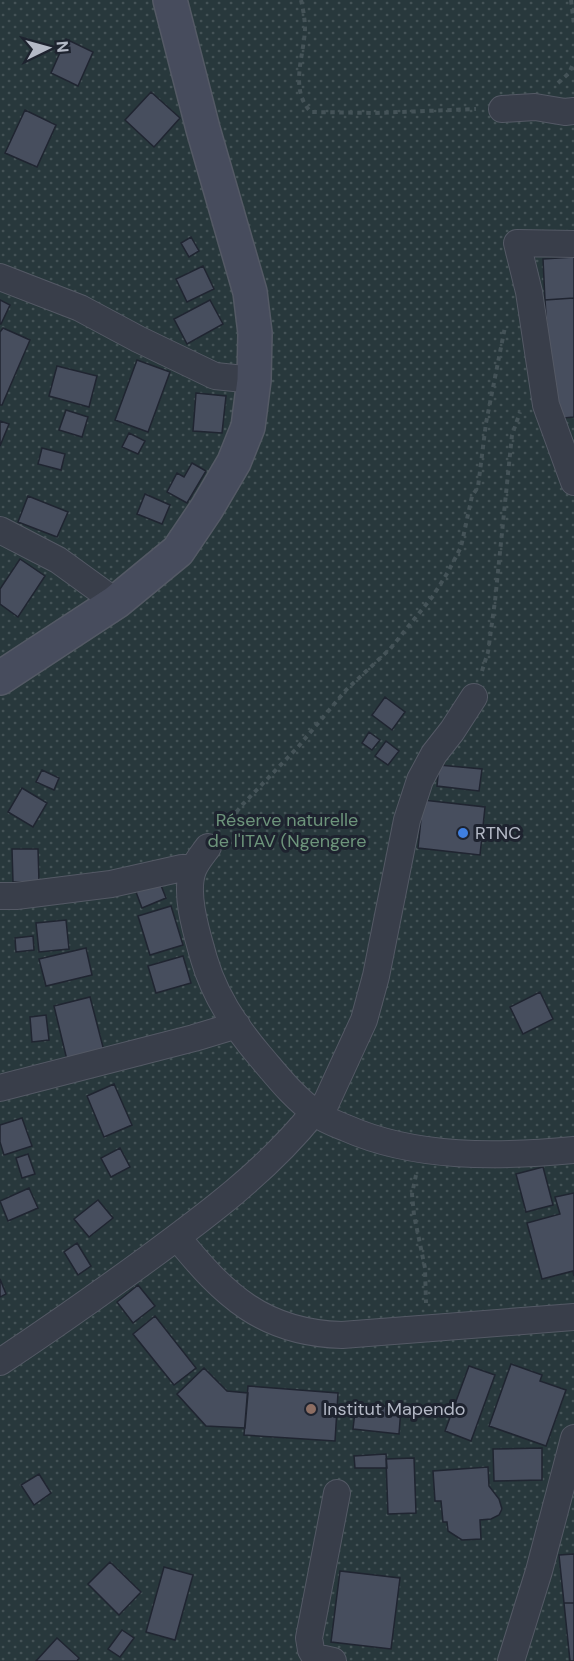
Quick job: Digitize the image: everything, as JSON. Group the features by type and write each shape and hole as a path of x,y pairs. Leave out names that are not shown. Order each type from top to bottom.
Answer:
{"street":[{"path":"0,678 116,602 178,551 234,462 248,427 254,380 255,333 250,292 202,129 171,0"},
{"path":"502,109 535,107 565,112 574,111"},
{"path":"574,244 517,243 529,292 546,405 574,482"},
{"path":"0,277 80,308 215,376 254,380"},
{"path":"0,530 58,560 116,602"},
{"path":"0,1362 63,1320 177,1237 238,1189 317,1114 364,1020 376,976 408,820 420,780 434,754 474,697"},
{"path":"0,896 111,884 182,868 201,857"},
{"path":"201,857 189,886 198,938 208,973 225,1007 252,1047 295,1098 317,1114 359,1134 402,1146 433,1151 530,1154 574,1150"},
{"path":"0,1088 237,1025"},
{"path":"177,1237 205,1272 232,1298 262,1316 291,1328 316,1334 342,1335 574,1317"},
{"path":"511,1661 539,1571 574,1438"},
{"path":"333,1661 315,1657 309,1638 337,1493"}],"path":[{"path":"301,0 305,29 299,75 305,106 311,112 375,113 502,109"},
{"path":"571,0 574,24"},
{"path":"201,857 243,804 298,747 346,690 390,649 433,596 448,572 461,547 472,496 478,487 486,423 505,325 529,292"},
{"path":"474,697 488,652 512,435 524,399 541,376"},
{"path":"402,1146 413,1156 417,1173 412,1194 425,1268 427,1329"}],"green space":[{"name":"Réserve naturelle de l'ITAV (Ngengere","path":"0,0 574,0 574,1661 0,1661"}],"building":[{"path":"66,39 93,52 78,86 51,73"},
{"path":"151,92 180,118 154,147 125,120"},
{"path":"25,110 56,125 37,167 5,153"},
{"path":"191,237 199,251 189,257 181,243"},
{"path":"574,257 574,298 545,300 543,259"},
{"path":"203,266 214,289 187,302 176,279"},
{"path":"574,298 574,417 553,419 545,300"},
{"path":"0,300 10,305 1,324 0,324"},
{"path":"210,300 223,324 187,344 174,319"},
{"path":"3,328 30,340 2,405 0,405 0,332"},
{"path":"137,360 170,372 148,432 115,420"},
{"path":"57,366 97,376 89,407 49,396"},
{"path":"196,393 226,396 222,433 193,431"},
{"path":"66,410 88,417 82,437 59,430"},
{"path":"0,421 9,424 0,446"},
{"path":"129,433 145,441 138,454 122,447"},
{"path":"42,448 65,454 61,470 38,464"},
{"path":"192,463 206,471 187,503 167,492 177,473 184,477"},
{"path":"145,494 170,505 162,524 137,514"},
{"path":"28,496 68,512 57,537 18,522"},
{"path":"20,559 45,576 18,617 0,604 0,589"},
{"path":"385,697 405,712 392,730 372,715"},
{"path":"369,732 380,740 372,750 362,743"},
{"path":"386,741 399,751 388,765 375,756"},
{"path":"439,765 482,769 479,791 437,786"},
{"path":"42,770 59,778 54,790 36,782"},
{"path":"22,788 47,803 33,827 8,812"},
{"path":"423,800 485,807 480,855 418,848"},
{"path":"12,849 38,849 39,882 13,882"},
{"path":"160,883 166,898 142,908 136,892"},
{"path":"171,906 183,945 150,955 138,916"},
{"path":"66,920 69,949 39,952 36,923"},
{"path":"33,936 34,950 16,952 15,938"},
{"path":"86,948 92,975 46,986 39,959"},
{"path":"183,956 191,983 156,993 148,966"},
{"path":"540,992 553,1019 523,1034 510,1007"},
{"path":"90,997 104,1051 67,1060 54,1006"},
{"path":"46,1015 49,1040 32,1042 30,1017"},
{"path":"114,1084 132,1125 104,1137 87,1096"},
{"path":"22,1118 32,1146 4,1155 0,1142 0,1125"},
{"path":"120,1148 130,1167 111,1177 101,1158"},
{"path":"28,1154 35,1174 22,1178 16,1158"},
{"path":"543,1167 553,1205 526,1212 516,1174"},
{"path":"29,1188 38,1208 8,1221 0,1201"},
{"path":"574,1193 574,1276 573,1271 542,1279 527,1223 560,1214 555,1197"},
{"path":"98,1200 113,1218 89,1237 74,1219"},
{"path":"77,1243 91,1266 78,1275 64,1252"},
{"path":"0,1279 6,1294 0,1297"},
{"path":"138,1285 155,1306 133,1323 117,1302"},
{"path":"155,1316 196,1368 174,1385 133,1334"},
{"path":"511,1364 542,1375 540,1381 566,1390 546,1446 489,1426"},
{"path":"469,1366 495,1375 471,1441 445,1431"},
{"path":"204,1368 227,1391 248,1393 245,1428 206,1426 177,1394"},
{"path":"248,1386 338,1393 335,1441 244,1435"},
{"path":"356,1403 401,1408 399,1434 353,1429"},
{"path":"542,1448 542,1480 494,1481 493,1449"},
{"path":"386,1454 387,1468 355,1468 354,1456"},
{"path":"414,1458 416,1513 388,1514 386,1459"},
{"path":"488,1467 489,1486 499,1499 502,1509 499,1515 491,1519 480,1520 481,1539 462,1540 448,1531 447,1522 443,1522 441,1501 435,1501 433,1471"},
{"path":"39,1474 51,1493 34,1505 21,1485"},
{"path":"574,1554 574,1603 564,1603 559,1555"},
{"path":"110,1562 141,1592 119,1615 88,1584"},
{"path":"164,1567 193,1575 175,1640 146,1632"},
{"path":"340,1571 400,1578 391,1649 331,1642"},
{"path":"564,1603 574,1603 574,1661 570,1661"},
{"path":"122,1630 134,1638 120,1657 108,1649"},
{"path":"57,1638 79,1658 77,1661 36,1661"}],"place":[{"name":"RTNC","path":"463,833"},
{"name":"Institut Mapendo","path":"311,1409"}]}
